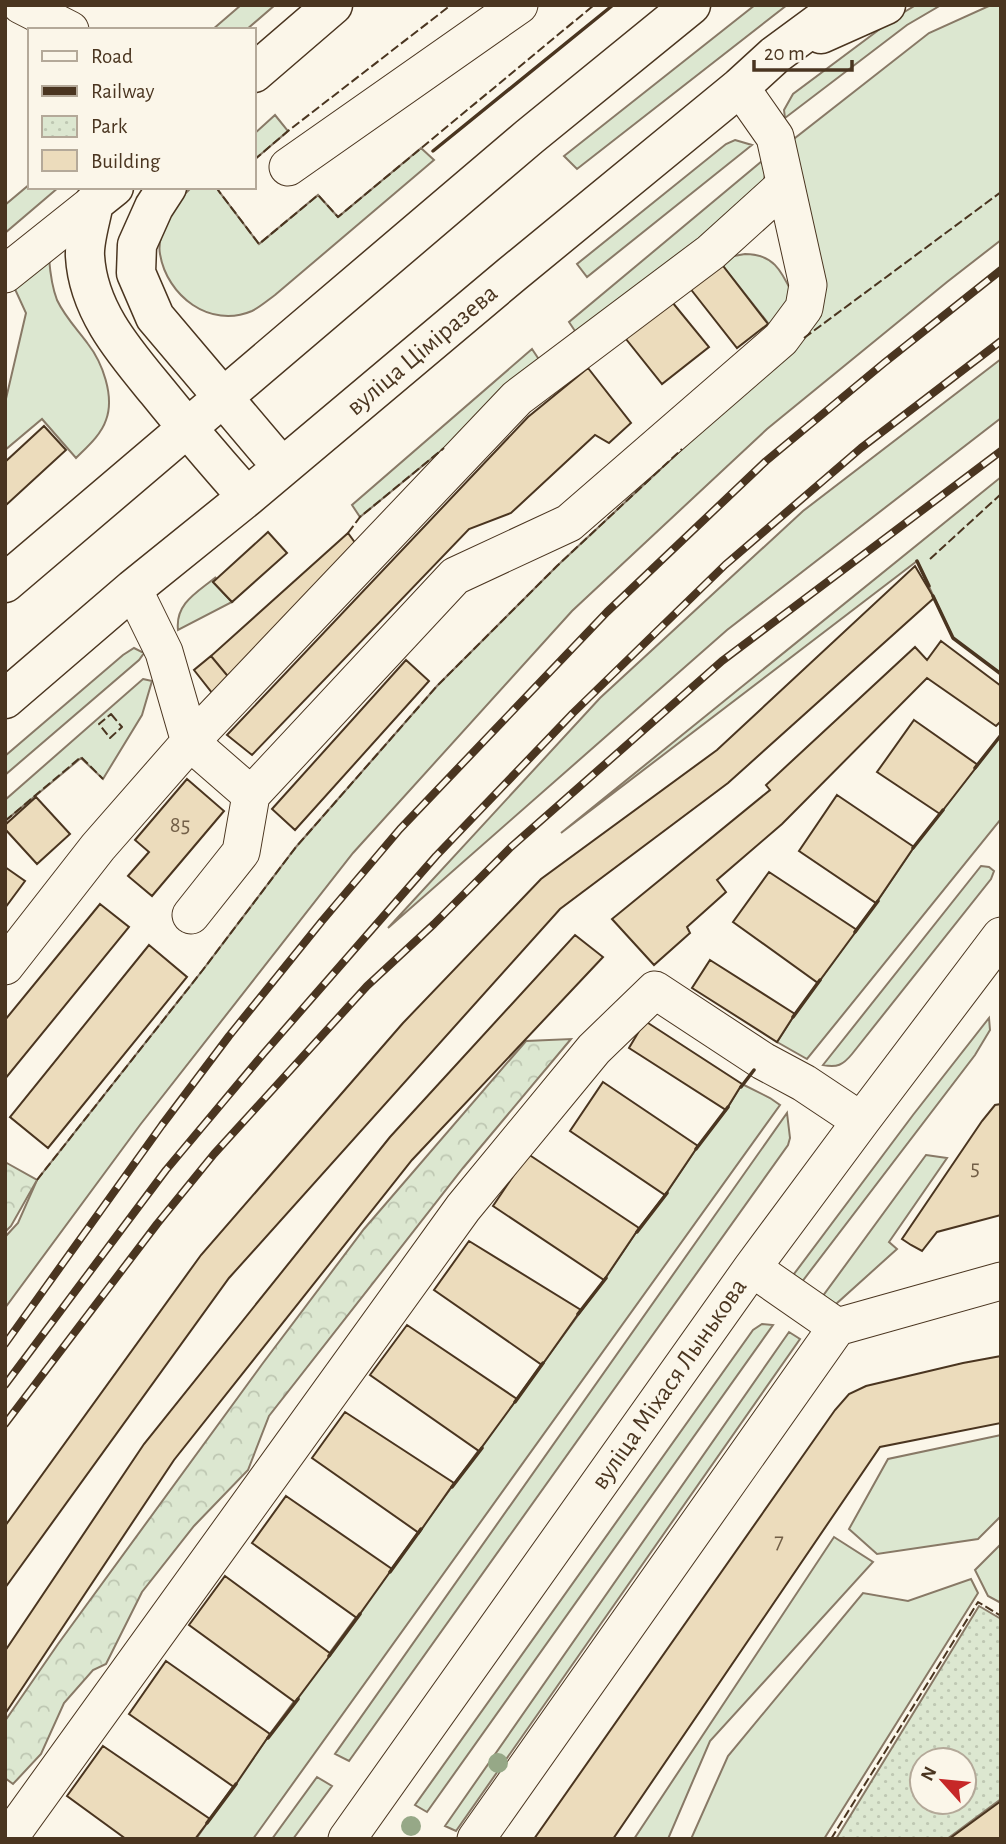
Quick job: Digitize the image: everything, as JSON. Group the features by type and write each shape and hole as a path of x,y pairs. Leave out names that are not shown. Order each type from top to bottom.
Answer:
{"main road":[{"path":"256,71 333,5"},
{"path":"5,583 529,137 691,5"},
{"name":"вуліца Ціміразева","path":"5,699 133,589 247,497 775,55 843,5"},
{"path":"775,55 886,5"},
{"path":"166,189 153,207 137,246 136,274 155,317 282,467"},
{"path":"104,195 85,254 90,289 103,318 122,348 186,428 247,497"}],"street":[{"path":"22,5 66,28"},
{"path":"288,167 519,5"},
{"path":"191,915 241,852 251,795 454,576 569,523 781,339 804,308 808,285 775,137 740,86"},
{"path":"5,965 98,847 190,742 517,398 711,252 785,185"},
{"path":"5,274 104,195"},
{"path":"133,589 164,652 190,742 251,795"},
{"name":"вуліца Міхася Лынькова","path":"346,1839 752,1268 1001,936"},
{"path":"8,1839 463,1208 594,1049 655,990 861,1121"},
{"path":"752,1268 837,1327"},
{"path":"476,1839 837,1327 1001,1282"}],"green space":[{"path":"241,5 275,5 248,28 214,28"},
{"path":"755,5 787,5 577,169 564,156"},
{"path":"916,5 941,5 907,25 785,118 784,110 793,94"},
{"path":"991,5 1001,5 1001,240 767,429 572,611 353,853 140,1125 5,1308 5,1237 18,1223 37,1180 296,847 437,686 557,566 789,349 813,320 790,142 929,33"},
{"path":"275,115 288,131 256,158 256,132"},
{"path":"735,140 752,145 587,277 577,264 726,144"},
{"path":"421,148 434,160 275,295 252,311 221,316 193,305 171,283 160,254 164,227 174,208 190,189 219,189 259,244 318,195 338,217"},
{"path":"762,161 765,171 761,189 360,517 352,505 532,349 540,361 575,331 569,322"},
{"path":"28,186 28,189 57,189 5,233 5,205"},
{"path":"745,254 769,260 784,277 792,293 775,332 720,262"},
{"path":"49,258 57,300 93,351 108,390 108,411 104,425 76,458 42,419 5,450 5,403 26,313 14,287"},
{"path":"1001,359 1001,418 727,630 388,928 600,698 803,511"},
{"path":"1001,477 1001,674 953,638 917,561 561,833"},
{"path":"216,577 213,582 232,602 178,630 180,612 184,605"},
{"path":"134,648 144,653 139,660 5,775 5,756"},
{"path":"143,679 152,681 142,715 103,779 81,758 5,821 5,800"},
{"path":"1001,735 1001,819 807,1059 777,1042 914,847"},
{"path":"981,866 994,871 991,879 849,1058 836,1066 823,1065"},
{"path":"989,1018 990,1030 975,1055 798,1287 794,1274"},
{"path":"571,1039 463,1168 269,1416 248,1470 194,1526 142,1592 106,1664 93,1670 64,1703 41,1754 13,1784 5,1778 5,1721 263,1363 364,1229 526,1041"},
{"path":"742,1084 780,1105 253,1839 196,1839 270,1734 604,1280"},
{"path":"787,1113 790,1138 788,1145 349,1761 335,1754"},
{"path":"926,1155 947,1158 889,1242 897,1249 826,1313 817,1304"},
{"path":"5,1162 37,1180 5,1232"},
{"path":"762,1324 773,1325 427,1812 415,1805 753,1330"},
{"path":"789,1332 800,1339 456,1831 445,1826"},
{"path":"1001,1435 1001,1516 978,1539 877,1554 849,1529 888,1459"},
{"path":"834,1537 873,1562 710,1741 668,1839 634,1839"},
{"path":"1001,1544 1001,1603 988,1596 975,1570"},
{"path":"971,1579 978,1593 824,1839 691,1839 728,1756 863,1593 908,1601"},
{"path":"979,1606 1001,1619 1001,1799 947,1839 836,1839"},
{"path":"317,1777 332,1786 293,1839 272,1839"}],"building":[{"path":"720,262 768,324 737,348 689,287"},
{"path":"668,297 709,347 662,384 622,334"},
{"path":"588,368 631,423 609,443 595,435 511,513 469,529 252,755 227,735 528,417"},
{"path":"44,426 66,450 5,506 5,462"},
{"path":"268,532 287,553 232,602 213,582"},
{"path":"348,533 361,551 231,680 211,656"},
{"path":"915,566 934,598 728,783 560,909 229,1278 5,1588 5,1526 201,1255 403,1023 541,879 717,750"},
{"path":"941,641 1001,686 1001,721 996,726 927,678 782,824 717,880 726,892 687,927 690,933 654,965 612,919 770,790 766,785 915,647 927,660"},
{"path":"211,656 231,680 213,694 194,670"},
{"path":"406,660 429,681 295,830 272,809"},
{"path":"914,720 978,765 940,814 877,772"},
{"path":"187,779 224,811 152,896 128,876 149,852 135,840"},
{"path":"837,795 914,847 876,903 799,851"},
{"path":"36,797 70,834 37,864 5,829 5,825"},
{"path":"5,867 25,881 5,908"},
{"path":"769,872 857,930 818,983 733,922"},
{"path":"100,904 129,927 5,1079 5,1020"},
{"path":"575,935 603,957 412,1160 174,1460 5,1714 5,1651 144,1444 390,1137"},
{"path":"149,945 187,977 48,1148 10,1117"},
{"path":"710,960 795,1014 777,1042 692,988"},
{"path":"645,1021 742,1084 726,1110 629,1048"},
{"path":"603,1082 698,1146 665,1195 570,1131"},
{"path":"1001,1104 1001,1215 937,1232 922,1251 902,1239 982,1121 995,1105"},
{"path":"528,1154 639,1228 604,1280 493,1206"},
{"path":"469,1241 581,1310 542,1365 434,1290"},
{"path":"407,1325 517,1399 479,1451 370,1375"},
{"path":"1001,1356 1001,1423 880,1447 613,1839 534,1839 835,1410 849,1394 866,1386"},
{"path":"345,1412 454,1483 419,1533 312,1458"},
{"path":"286,1496 392,1569 357,1618 252,1543"},
{"path":"225,1576 331,1654 295,1702 189,1625"},
{"path":"166,1661 270,1734 234,1787 129,1714"},
{"path":"103,1746 210,1819 195,1839 126,1839 67,1796"},
{"path":"1001,1801 1001,1839 949,1839"}],"railway":[{"path":"5,1344 229,1036 400,829 607,612 766,461 1001,270"},
{"path":"5,1385 166,1170 436,856 573,713 725,565 861,448 1001,341"},
{"path":"5,1424 157,1224 214,1154 367,986 511,847 722,661 1001,451"}],"fence":[{"path":"256,158 451,5"},
{"path":"219,189 259,244 318,195 338,217 594,5"},
{"path":"804,338 1001,192"},
{"path":"348,533 360,517 444,448"},
{"path":"37,1180 296,847 437,686 557,566 682,449"},
{"path":"930,559 1001,494"},
{"path":"111,714 122,727 110,738 99,724 111,714"},
{"path":"5,821 81,757 103,779"},
{"path":"831,1839 978,1602 1001,1616"}],"wall":[{"path":"433,151 613,5"},
{"path":"917,561 929,586"},
{"path":"933,596 953,638 1001,674"},
{"path":"975,768 1001,735"},
{"path":"913,848 943,810"},
{"path":"855,932 878,901"},
{"path":"793,1017 820,980"},
{"path":"741,1087 754,1070"},
{"path":"696,1149 728,1107"},
{"path":"637,1232 667,1193"},
{"path":"578,1314 606,1278"},
{"path":"515,1402 543,1363"},
{"path":"452,1487 482,1448"},
{"path":"390,1572 421,1529"},
{"path":"329,1656 360,1614"},
{"path":"268,1738 298,1699"},
{"path":"207,1823 236,1784"}]}
